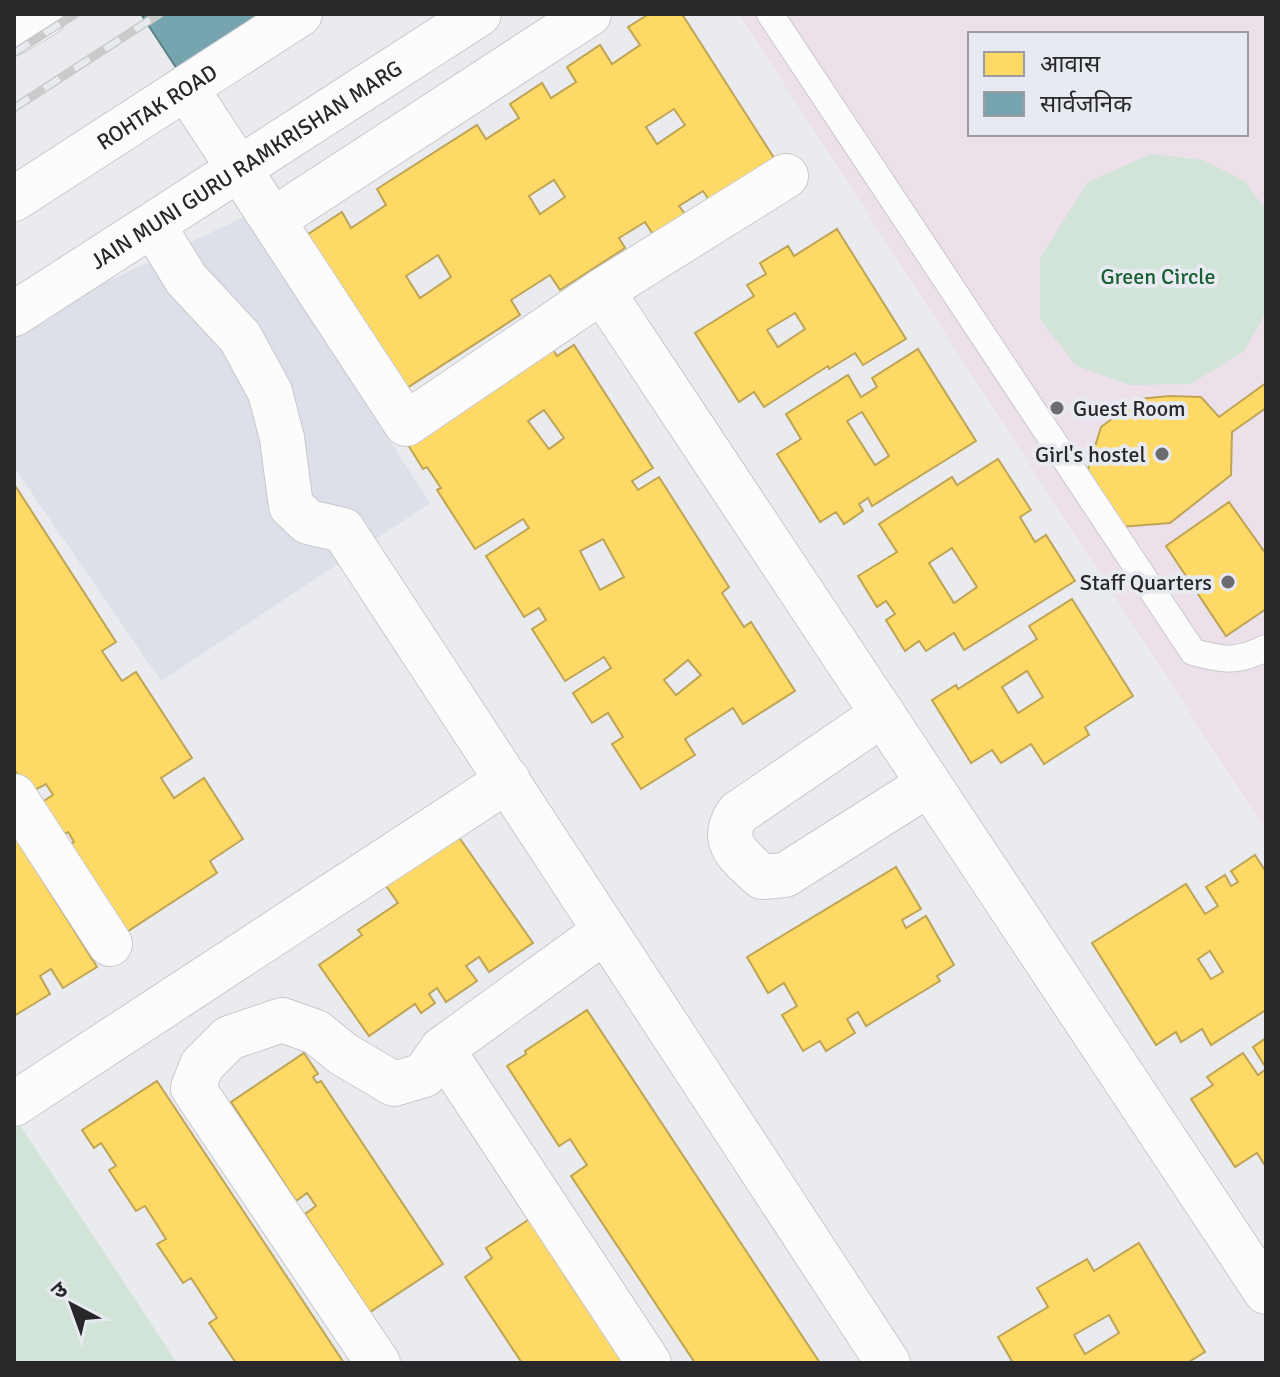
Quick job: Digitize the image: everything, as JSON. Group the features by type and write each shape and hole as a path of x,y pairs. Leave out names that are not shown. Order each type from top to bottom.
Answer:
{"street":[{"path":"14,33 45,14"},
{"name":"ROHTAK ROAD","path":"14,199 300,14"},
{"name":"JAIN MUNI GURU RAMKRISHAN MARG","path":"14,314 479,14"},
{"path":"273,220 589,14"},
{"path":"186,88 406,424 602,291 786,176"},
{"path":"153,225 186,279 240,337 270,392 282,438 291,506 308,522 343,530 888,1363"},
{"path":"602,291 1266,1292"},
{"path":"883,714 738,813 729,826 730,844 762,877 785,875 929,784"},
{"path":"14,1104 508,780"},
{"path":"16,803 110,944"},
{"path":"378,1363 193,1088 202,1065 229,1038 282,1020 316,1032 343,1054 394,1084 424,1075 442,1049 605,931"},
{"path":"159,1010 202,1065"},
{"path":"442,1049 649,1363"}],"lane":[{"path":"770,14 1193,652 1226,660 1247,658 1266,648"}],"shaded area":[{"path":"739,14 1266,14 1266,831"},
{"path":"246,216 430,503 161,681 14,467 14,326"}],"green space":[{"name":"Green Circle","path":"1151,154 1203,160 1245,181 1266,211 1266,312 1244,351 1191,384 1131,385 1076,366 1040,319 1040,258 1088,182"},
{"path":"14,1116 177,1363 14,1363"}],"building: आवास":[{"path":"649,14 682,14 776,161 711,203 703,191 679,206 688,218 656,239 645,222 619,238 625,248 560,290 550,275 511,300 520,315 399,393 299,240 342,212 351,228 386,205 377,189 477,125 486,139 519,118 510,104 542,83 551,98 576,82 567,67 600,45 612,64 640,45 628,27","holes":["674,109 685,125 657,144 646,127","554,180 565,197 540,214 529,196","438,255 451,277 420,298 406,276"]},
{"path":"837,229 906,339 863,365 855,353 829,369 828,366 764,407 754,392 739,402 695,333 754,296 747,285 766,274 760,263 788,246 794,256","holes":["795,313 805,329 778,347 767,330"]},
{"path":"548,342 557,356 574,345 653,468 632,481 638,490 659,477 729,587 722,593 744,627 751,622 795,691 743,724 733,708 685,739 695,755 641,789 612,744 623,737 608,713 592,723 573,693 611,668 604,657 565,681 532,629 546,620 539,608 524,617 486,556 529,528 523,519 475,549 437,490 441,488 427,467 423,469 402,435","holes":["544,410 564,438 549,449 528,421","603,539 624,577 600,590 580,551","688,660 701,675 676,695 664,680"]},
{"path":"918,349 976,441 872,506 868,498 859,504 863,511 844,524 836,512 820,522 777,454 801,439 786,414 848,375 861,397 877,387 872,378","holes":["862,412 889,456 875,465 847,421"]},
{"name":"Girl's hostel","path":"1266,383 1266,408 1232,432 1231,475 1170,523 1120,527 1085,479 1101,427 1139,399 1169,396 1201,397 1219,417"},
{"path":"998,459 1031,510 1020,517 1035,542 1046,535 1075,581 964,650 954,633 926,651 919,641 905,651 886,620 895,614 886,601 877,607 858,576 897,552 879,524 952,477 957,485","holes":["952,548 977,587 954,603 929,563"]},
{"path":"14,484 116,642 102,651 122,681 136,672 192,758 161,778 174,798 204,778 243,839 210,861 217,873 122,935 65,848 74,842 68,832 58,838 37,805 53,795 46,784 29,793 14,769"},
{"name":"Staff Quarters","path":"1229,502 1266,554 1266,609 1226,636 1166,546"},
{"path":"1072,599 1133,696 1085,727 1089,735 1044,764 1031,744 1001,763 992,750 971,763 932,700 956,685 958,689 1037,639 1029,626","holes":["1027,671 1043,697 1018,713 1002,687"]},
{"path":"456,833 533,943 489,972 479,957 466,966 477,981 446,1002 437,988 429,994 435,1003 421,1013 415,1004 369,1036 319,965 362,935 358,930 398,903 384,883"},
{"path":"14,835 97,967 63,988 51,969 40,976 50,994 14,1016"},
{"path":"1255,855 1266,872 1266,1010 1211,1045 1202,1029 1181,1042 1176,1032 1156,1045 1092,943 1186,884 1205,914 1218,906 1206,887 1225,875 1231,886 1238,882 1231,871","holes":["1210,951 1223,972 1211,979 1198,959"]},
{"path":"896,867 921,909 902,920 906,928 926,916 954,965 937,976 940,981 866,1026 858,1012 847,1019 855,1033 826,1051 820,1041 803,1051 782,1015 797,1006 784,983 768,993 747,957"},
{"path":"587,1010 820,1363 695,1363 571,1176 587,1165 570,1139 559,1146 507,1066"},
{"path":"1266,1038 1266,1068 1253,1047"},
{"path":"304,1053 318,1074 313,1077 317,1083 321,1081 443,1264 370,1312 305,1214 316,1206 307,1193 296,1201 231,1102"},
{"path":"1243,1053 1258,1075 1266,1069 1266,1163 1257,1153 1235,1167 1191,1099 1213,1085 1207,1077"},
{"path":"157,1081 344,1363 236,1363 209,1323 217,1318 191,1278 183,1283 157,1244 166,1239 145,1206 136,1211 109,1170 116,1166 101,1143 94,1148 82,1130"},
{"path":"537,1214 574,1271 565,1276 586,1307 594,1301 635,1363 522,1363 465,1277 492,1258 486,1248"},
{"path":"1139,1243 1205,1352 1187,1363 1013,1363 998,1337 1048,1307 1037,1288 1087,1259 1094,1271","holes":["1109,1315 1119,1333 1085,1354 1074,1335"]}],"building: सार्वजनिक":[{"path":"141,14 272,14 181,75"}],"railway":[{"path":"14,53 75,14"},
{"path":"14,108 159,14"}],"place":[{"name":"Guest Room","path":"1057,408"},
{"name":"Girl's hostel","path":"1162,454"},
{"name":"Staff Quarters","path":"1228,582"}]}
